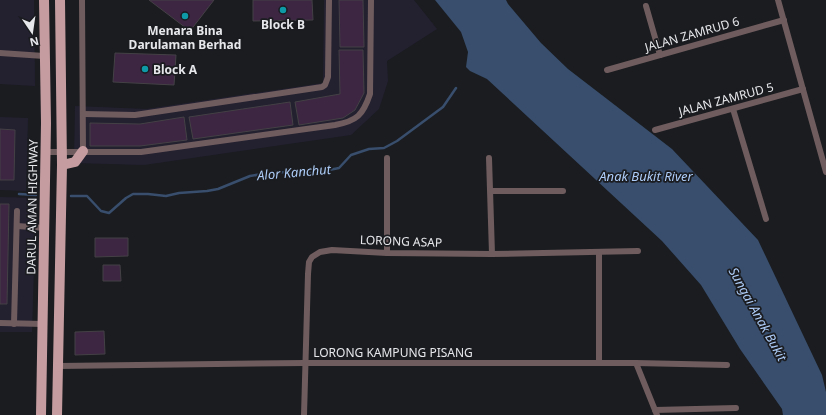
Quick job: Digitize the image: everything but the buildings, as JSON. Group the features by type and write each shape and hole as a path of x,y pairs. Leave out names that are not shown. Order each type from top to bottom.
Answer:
{"main road":[{"name":"DARUL AMAN HIGHWAY","path":"41,415 46,152 44,0"},
{"path":"57,415 62,165 60,0"},
{"path":"62,165 75,162 83,151"}],"street":[{"path":"82,0 83,151"},
{"path":"83,114 135,115 322,87 326,85 328,76 329,0"},
{"path":"46,152 141,152 227,141 352,121 365,108 370,94 371,0"},
{"path":"778,0 823,153 826,172"},
{"path":"646,6 660,55"},
{"name":"JALAN ZAMRUD 6","path":"607,70 784,20"},
{"path":"0,53 44,56"},
{"name":"JALAN ZAMRUD 5","path":"655,130 803,89"},
{"path":"733,109 766,219"},
{"path":"387,158 387,253"},
{"path":"489,158 492,254"},
{"path":"491,191 563,191"},
{"path":"14,324 17,211"},
{"path":"17,226 45,228"},
{"name":"LORONG ASAP","path":"305,363 309,262 312,257 320,252 332,250 387,253 492,254 638,251"},
{"path":"599,252 599,363"},
{"path":"0,323 43,324"},
{"path":"304,415 305,363"},
{"name":"LORONG KAMPUNG PISANG","path":"58,366 305,363 636,363 727,365"},
{"path":"636,363 656,413 736,408"}],"shaded area":[{"path":"0,0 34,0 35,86 0,84"},
{"path":"324,0 414,0 437,29 387,61 388,81 379,109 351,135 144,165 74,163 75,106 146,109 323,83"},
{"path":"0,117 28,118 26,191 0,190"},
{"path":"0,197 36,198 32,332 0,332"}],"water":[{"name":"Anak Bukit River","path":"435,0 506,0 541,43 568,69 672,149 758,240 822,375 826,392 826,415 783,415 782,409 740,349 701,285 662,241 487,79 470,71 466,67 468,52 461,32"}],"waterway":[{"name":"Alor Kanchut","path":"71,196 87,196 101,211 109,213 126,198 133,194 166,196 179,193 207,191 218,189 250,176 275,172 314,173 339,168 351,155 369,149 384,148 397,141 443,107 456,88"},
{"name":"Alor Kanchut","path":"19,194 36,195"}],"place":[{"name":"Block B","path":"283,10"},
{"name":"Menara Bina Darulaman Berhad","path":"185,16"},
{"name":"Block A","path":"145,69"}],"water label":[{"name":"Sungai Anak Bukit","path":"758,314"}]}
